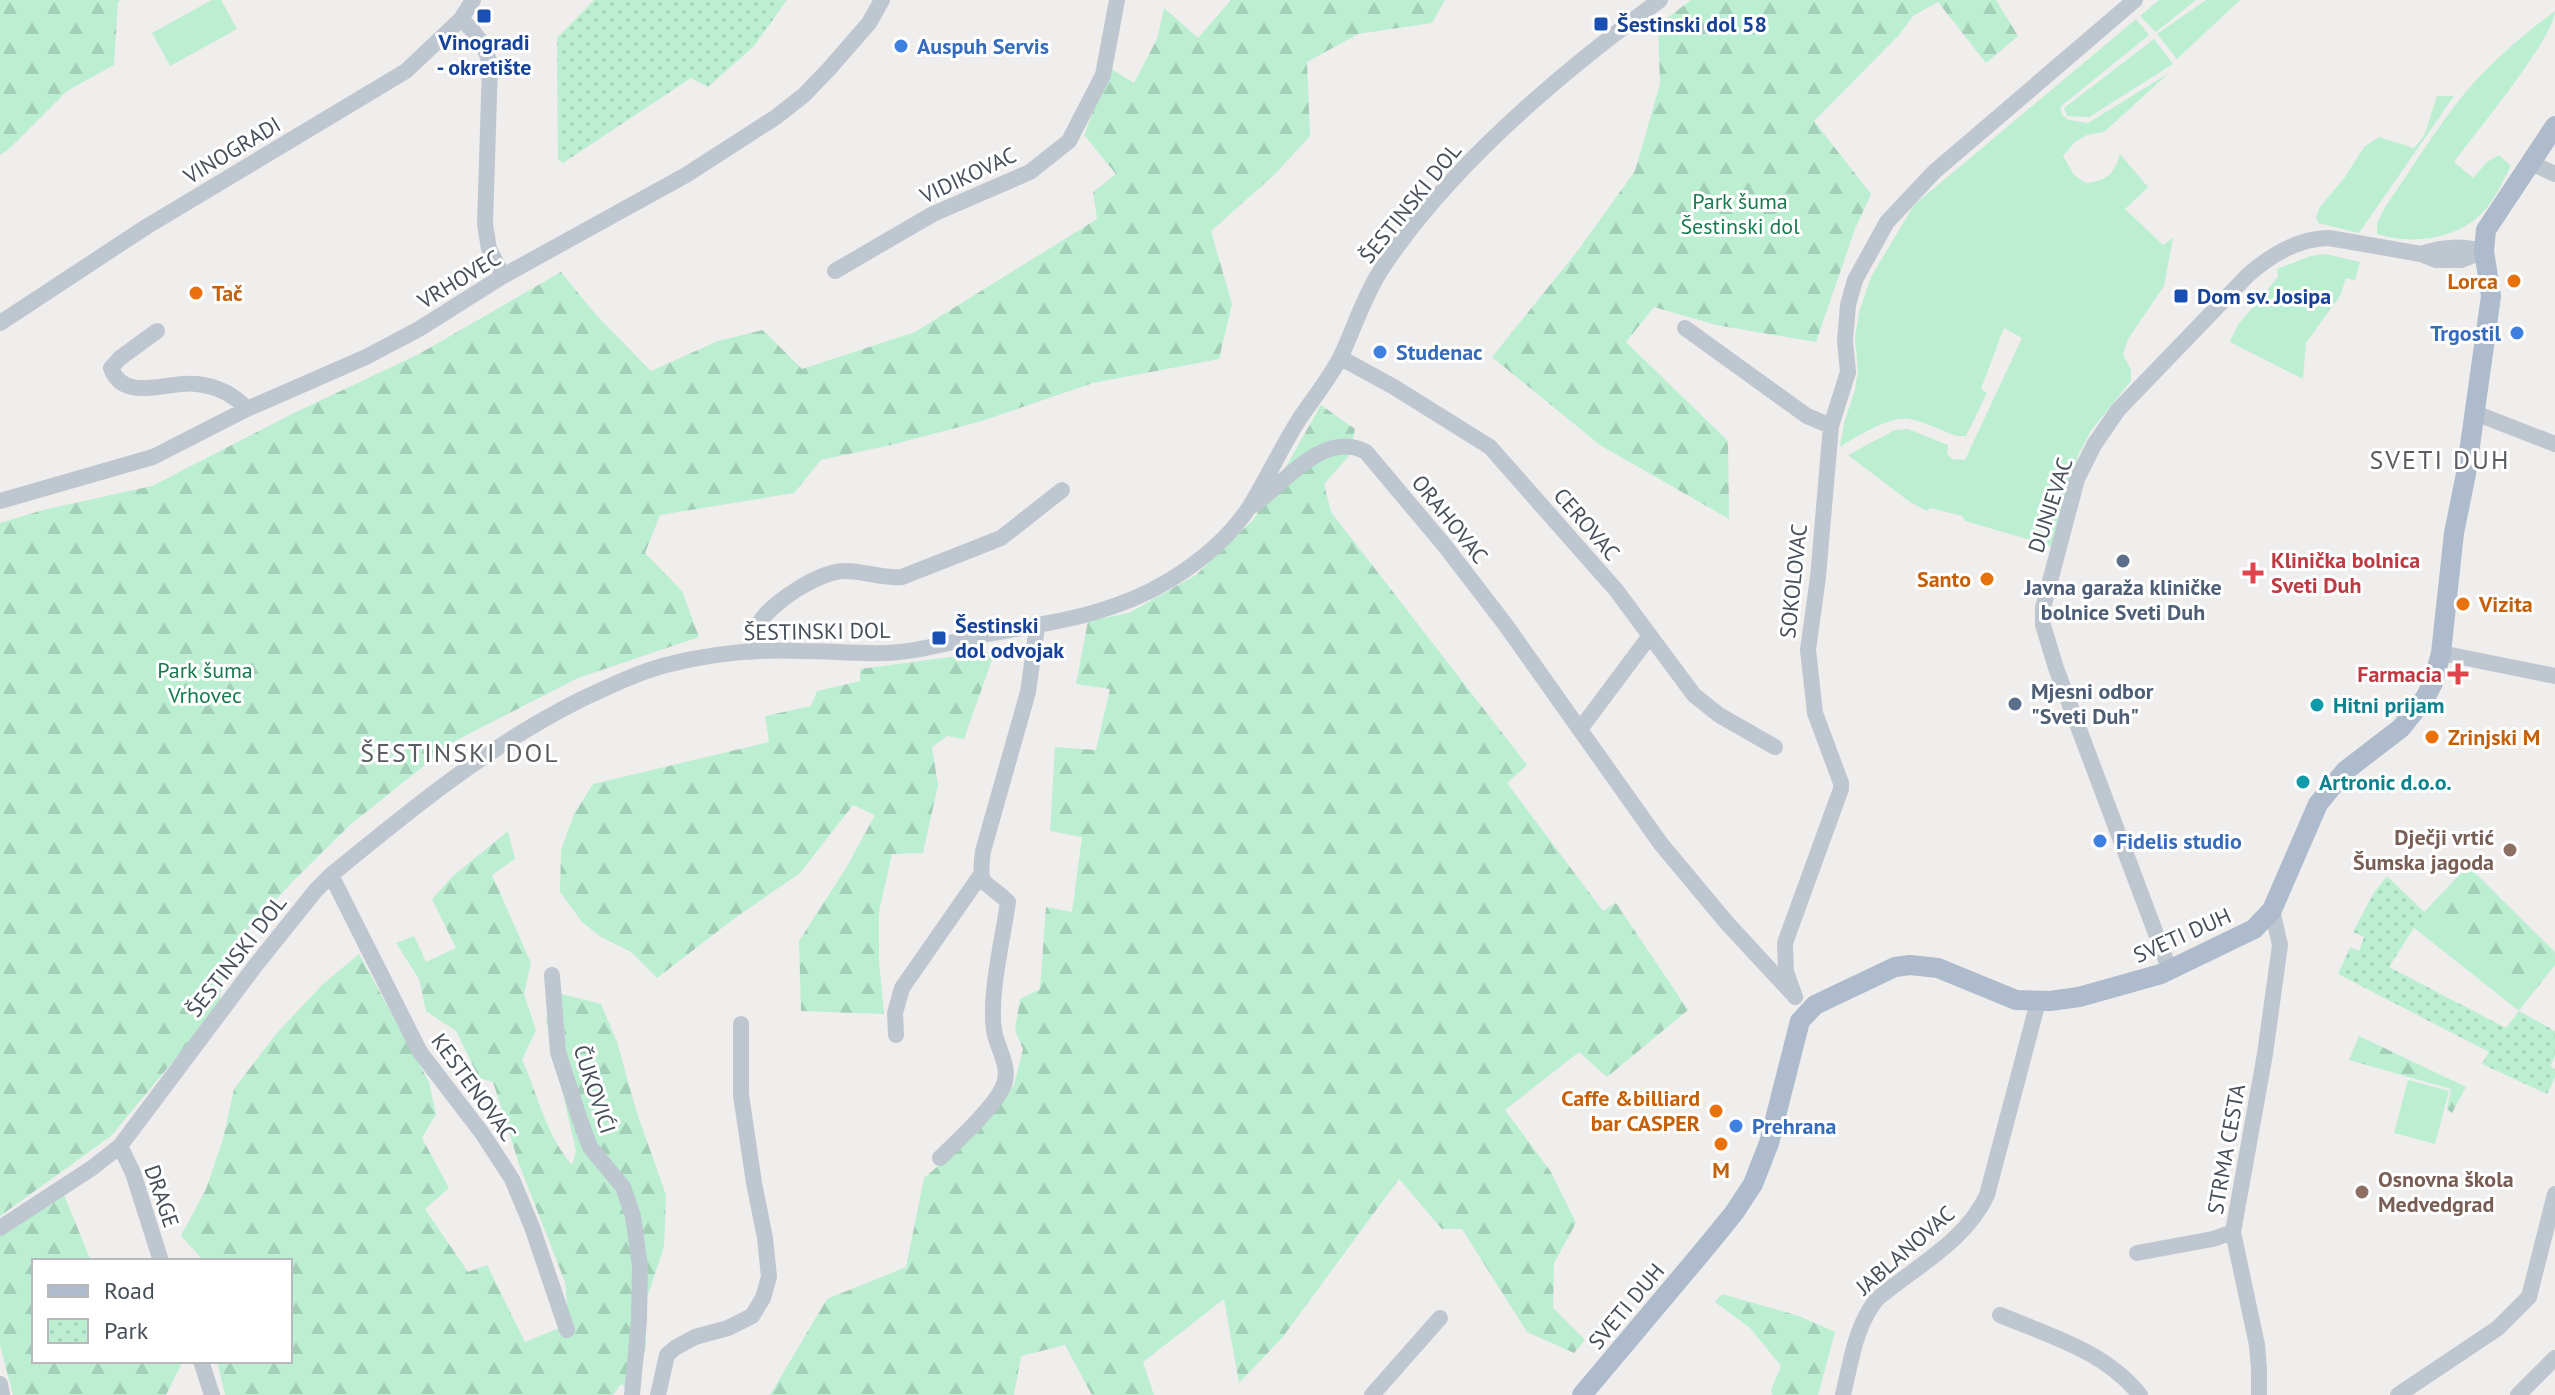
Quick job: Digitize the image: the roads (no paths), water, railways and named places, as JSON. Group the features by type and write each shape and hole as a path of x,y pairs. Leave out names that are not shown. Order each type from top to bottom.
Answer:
{"main road":[{"path":"2484,251 2501,225 2506,201 2555,126"},
{"name":"SVETI DUH","path":"1582,1395 1734,1213 1753,1184 1785,1089 1802,1017 1802,1003 1895,967 1910,965 1938,968 2016,1000 2038,1002 2079,997 2170,971 2254,929 2272,910 2318,804 2345,771 2409,720 2429,690 2441,653 2454,533 2466,474 2491,296 2484,251"}],"street":[{"name":"VINOGRADI","path":"0,323 146,227 406,71 461,19 473,0"},
{"name":"VRHOVEC","path":"0,501 153,457 247,409 402,339 503,276 751,136 804,95 869,23 882,0"},
{"name":"VIDIKOVAC","path":"835,271 933,214 1030,172 1069,141 1103,75 1117,0"},
{"name":"ŠESTINSKI DOL","path":"0,1228 120,1146 263,956 331,875 443,784 554,713 650,670 687,661 751,652 799,650 899,653 1037,627 1100,611 1146,594 1194,565 1209,553 1248,509 1298,421 1341,358 1380,271 1441,194 1487,144 1560,77 1660,0"},
{"name":"SOKOLOVAC","path":"1802,1003 1786,972 1785,943 1836,806 1841,783 1815,713 1808,650 1818,577 1831,426 1848,372 1845,341 1848,305 1855,280 1887,222 1934,172 2135,0"},
{"path":"461,19 478,35 487,51 490,65 485,224 489,249 503,276"},
{"path":"2529,162 2555,174"},
{"name":"DUNJEVAC","path":"2170,971 2056,668 2043,625 2043,608 2077,479 2094,445 2118,410 2248,275 2283,250 2316,238 2329,238 2421,254 2436,260 2461,260 2484,251"},
{"path":"1685,328 1807,416 1831,426"},
{"path":"157,331 111,368 114,377 123,386 135,389 179,384 205,385 236,397 247,409"},
{"name":"CEROVAC","path":"1341,358 1490,447 1616,590 1694,695 1719,715 1775,747"},
{"path":"2475,413 2555,444"},
{"name":"ORAHOVAC","path":"1248,509 1318,454 1336,446 1354,445 1366,452 1462,568 1581,728 1661,844 1727,923 1802,1003"},
{"path":"751,652 757,627 797,589 824,575 843,571 902,577 1001,538 1062,490"},
{"path":"896,1035 895,1013 902,988 980,876 983,851 1028,692 1037,627"},
{"path":"1581,728 1649,637"},
{"path":"2441,653 2555,676"},
{"name":"KESTENOVAC","path":"331,875 420,1052 482,1133 512,1179 567,1330"},
{"path":"940,1158 1002,1088 1006,1069 994,1032 993,1004 1008,902 983,883 980,876"},
{"name":"STRMA CESTA","path":"2259,1395 2257,1345 2233,1232 2265,1054 2280,945 2272,910"},
{"name":"ČUKOVIĆI","path":"552,975 558,1052 580,1120 590,1147 623,1187 633,1216 640,1266 632,1395"},
{"name":"JABLANOVAC","path":"1843,1395 1866,1312 1890,1288 1967,1228 1979,1213 1987,1195 2038,1002"},
{"path":"658,1395 667,1355 695,1337 728,1328 752,1316 763,1298 769,1277 741,1095 741,1024"},
{"name":"DRAGE","path":"120,1146 133,1173 160,1259"},
{"path":"2398,1395 2498,1328 2529,1297 2555,1194"},
{"path":"2137,1253 2213,1239 2233,1232"},
{"path":"2000,1315 2096,1356 2114,1368 2140,1395"},
{"path":"1372,1395 1440,1318"},
{"path":"2518,1395 2555,1358"},
{"path":"202,1363 212,1395"},
{"path":"0,1384 2,1395"}],"place":[{"name":"Vinogradi - okretište","path":"484,16"},
{"name":"Šestinski dol 58","path":"1601,24"},
{"name":"Auspuh Servis","path":"901,46"},
{"name":"Lorca","path":"2514,281"},
{"name":"Tač","path":"196,293"},
{"name":"Dom sv. Josipa","path":"2181,296"},
{"name":"Trgostil","path":"2517,333"},
{"name":"Studenac","path":"1380,352"},
{"name":"Javna garaža kliničke bolnice Sveti Duh","path":"2123,561"},
{"name":"Klinička bolnica Sveti Duh","path":"2253,573"},
{"name":"Santo","path":"1987,579"},
{"name":"Vizita","path":"2463,604"},
{"name":"Šestinski dol odvojak","path":"939,638"},
{"name":"Farmacia","path":"2458,674"},
{"name":"Mjesni odbor \"Sveti Duh\"","path":"2015,704"},
{"name":"Hitni prijam","path":"2317,705"},
{"name":"Zrinjski M","path":"2432,737"},
{"name":"Artronic d.o.o.","path":"2303,782"},
{"name":"Fidelis studio","path":"2100,841"},
{"name":"Dječji vrtić Šumska jagoda","path":"2510,850"},
{"name":"Caffe &billiard bar CASPER","path":"1716,1111"},
{"name":"Prehrana","path":"1736,1126"},
{"name":"M","path":"1721,1144"},
{"name":"Osnovna škola Medvedgrad","path":"2362,1192"}],"district":[{"name":"SVETI DUH","path":"2440,459"},
{"name":"ŠESTINSKI DOL","path":"460,752"}],"park label":[{"name":"Park šuma Šestinski dol","path":"1740,214"},
{"name":"Park šuma Vrhovec","path":"205,682"}]}
